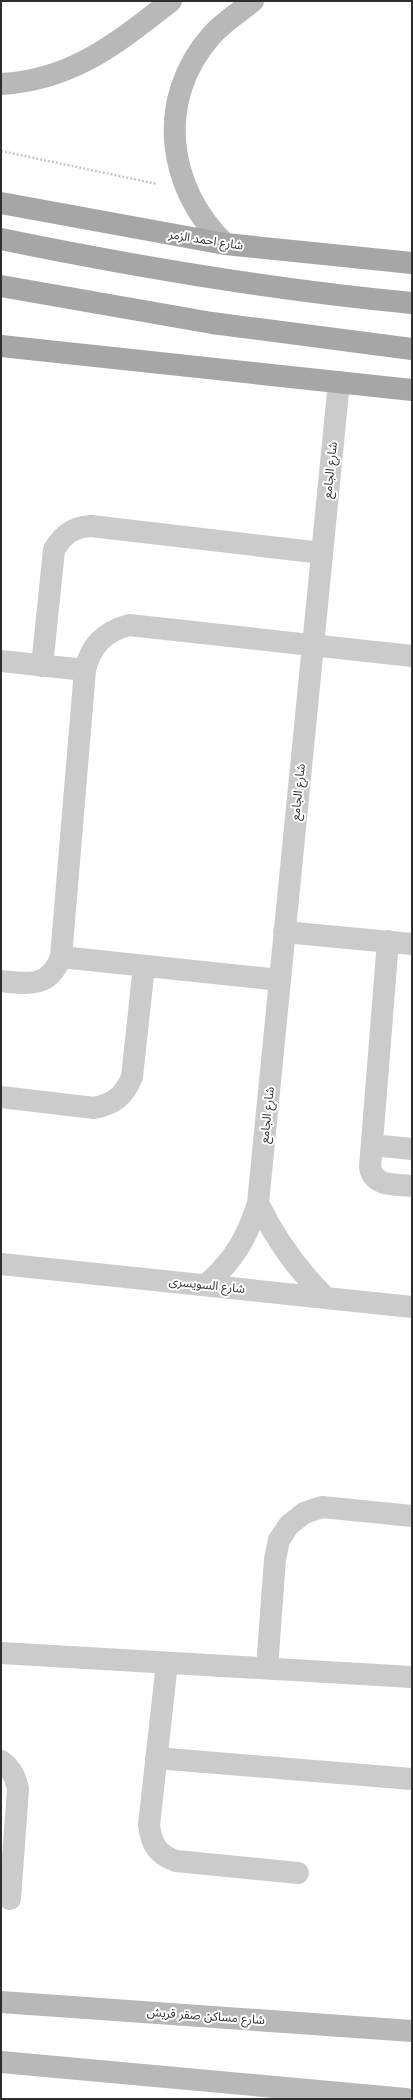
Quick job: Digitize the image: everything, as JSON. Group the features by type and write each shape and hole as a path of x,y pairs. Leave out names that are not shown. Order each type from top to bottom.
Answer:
{"main road":[{"name":"شارع احمد الزمر","path":"1,203 225,244 412,263"},
{"path":"1,239 86,256 219,279 351,297 412,303"},
{"path":"1,286 212,323 412,349"},
{"path":"1,346 412,390"}],"street":[{"path":"1,84 43,78 72,68 100,54 171,1"},
{"path":"225,244 212,231 197,212 186,190 178,167 174,143 175,118 181,89 197,54 211,36 227,20 253,1"},
{"name":"شارع الجامع","path":"206,1285 234,1257 252,1222 258,1202 339,382"},
{"path":"42,666 54,550 59,540 75,529 91,526 322,553"},
{"path":"1,981 28,984 39,982 49,976 57,968 61,957 86,670 88,657 95,645 104,635 129,625 412,656"},
{"path":"1,661 86,670"},
{"path":"284,932 412,944"},
{"path":"388,941 371,1172 376,1180 385,1183 412,1186"},
{"path":"61,957 280,980"},
{"path":"1,1097 94,1108 107,1105 118,1099 127,1089 132,1077 144,966"},
{"path":"372,1145 412,1148"},
{"path":"258,1202 268,1224 292,1262 324,1296"},
{"name":"شارع السويسرى","path":"1,1264 324,1296 412,1307"},
{"path":"267,1668 275,1559 279,1540 289,1525 304,1513 322,1507 412,1516"},
{"path":"1,1653 412,1677"},
{"path":"167,1662 149,1825 150,1838 155,1849 164,1857 176,1861 298,1873"},
{"path":"156,1758 412,1779"},
{"path":"1,1761 9,1767 16,1777 18,1789 10,1899"},
{"name":"شارع مساكن صقر قريش","path":"1,2002 412,2031"},
{"path":"1,2062 406,2099"}],"path":[{"path":"1,151 186,190"}]}
